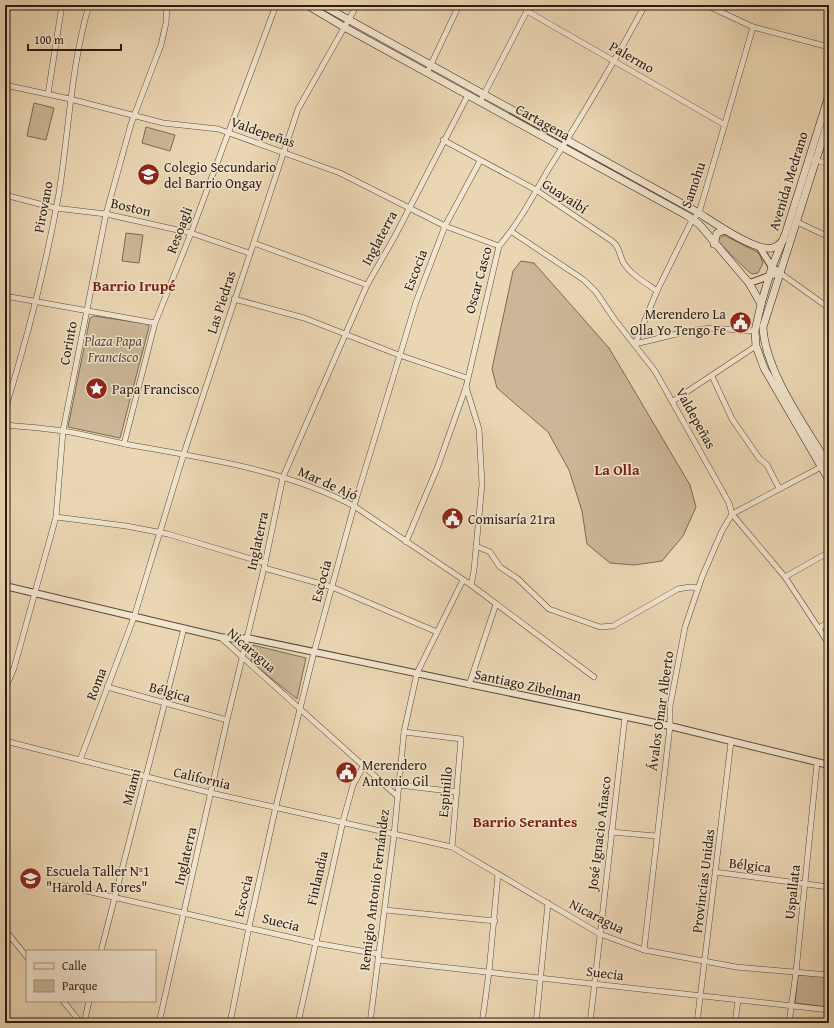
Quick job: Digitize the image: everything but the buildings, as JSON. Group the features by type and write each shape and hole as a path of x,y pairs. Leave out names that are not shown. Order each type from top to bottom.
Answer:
{"main road":[{"name":"Cartagena","path":"307,5 346,24 481,98 567,140 698,212 725,230 760,248"},
{"name":"Cartagena","path":"322,5 346,24"},
{"name":"Cartagena","path":"429,70 468,94 481,98 562,147 699,224 714,244 749,283 761,304"},
{"name":"Avenida Medrano","path":"829,95 797,222 763,327 764,341 772,369 829,466"},
{"name":"Avenida Medrano","path":"829,118 812,159 784,239 771,271 755,331 756,346 764,368 829,480"},
{"path":"714,244 717,233 725,230"},
{"path":"760,248 774,248 784,239"}],"street":[{"path":"48,94 62,5"},
{"name":"Pirovano","path":"5,410 37,301 58,194 70,99 80,37 88,5"},
{"name":"Corinto","path":"5,689 14,668 56,517 63,431 106,214 134,116 161,45 166,23 167,5"},
{"name":"Resoagli","path":"124,444 155,323 191,233 276,5"},
{"name":"Las Piedras","path":"134,617 184,453 249,253 254,243 298,109 357,5"},
{"path":"429,70 459,5"},
{"path":"481,98 530,5"},
{"name":"Oscar Casco","path":"406,542 438,466 466,388 467,378 498,246 512,232 615,61 645,5"},
{"path":"706,5 753,27 829,47"},
{"name":"Palermo","path":"527,11 725,124"},
{"name":"Samohu","path":"635,344 657,291 692,220 698,212 753,27"},
{"name":"Valdepeñas","path":"5,85 70,99 162,123 209,127 228,133 340,173 445,226 498,246"},
{"name":"Inglaterra","path":"159,1023 226,720 264,568 283,477 367,285 395,236 408,208 468,94"},
{"name":"Guayaibí","path":"443,140 536,190 617,245 623,262 628,269 657,291"},
{"path":"812,159 829,164"},
{"name":"Escocia","path":"230,1023 249,927 276,806 314,652 354,506 416,302 445,226 480,161"},
{"name":"Boston","path":"5,195 55,208 106,214 191,233 249,253"},
{"path":"797,222 829,237"},
{"name":"Valdepeñas","path":"512,232 584,280 596,292 615,320 655,371 729,503 732,514 785,577 829,644"},
{"path":"254,243 367,285"},
{"path":"760,248 771,271"},
{"path":"771,271 780,273 829,308"},
{"path":"749,283 763,279 771,271"},
{"path":"5,296 155,323"},
{"path":"234,299 304,318 399,355 467,378"},
{"path":"635,344 689,331 711,328 755,331"},
{"path":"673,401 756,346"},
{"path":"712,376 732,419 759,458 767,465 778,488"},
{"path":"466,388 479,429 482,484 471,585"},
{"name":"Mar de Ajó","path":"5,425 63,431 124,444 184,453 305,483 354,506 471,585 594,677"},
{"path":"732,514 778,488 821,467"},
{"name":"Ávalos Omar Alberto","path":"644,950 656,836 670,726 670,706 678,659 685,628 698,588 722,531 732,514"},
{"path":"56,517 126,526 159,533 265,562"},
{"path":"476,546 490,552 500,567 518,579 549,609 600,627 613,626 678,588 698,588"},
{"path":"785,577 829,552"},
{"path":"264,568 332,587 437,632"},
{"name":"Remigio Antonio Fernández","path":"370,1022 394,835 404,732 417,673 463,580"},
{"name":"Nicaragua","path":"5,586 220,637 398,796"},
{"path":"469,685 496,604"},
{"name":"Roma","path":"80,760 134,617"},
{"path":"819,628 829,622"},
{"name":"Miami","path":"101,950 113,898 184,628"},
{"name":"Santiago Zibelman","path":"220,637 236,639 247,638 670,726 829,765"},
{"name":"Bélgica","path":"107,687 226,720"},
{"name":"José Ignacio Añasco","path":"590,1023 625,717"},
{"name":"Espinillo","path":"404,732 461,739 452,846"},
{"name":"California","path":"5,741 146,777 343,821 394,835"},
{"name":"Provincias Unidas","path":"698,1023 731,742"},
{"name":"Uspallata","path":"789,1023 796,972 817,763"},
{"name":"Finlandia","path":"298,1023 343,821 353,786 364,765"},
{"path":"399,785 457,792"},
{"path":"611,832 656,836"},
{"name":"Nicaragua","path":"394,835 452,846 600,934 644,950 706,960 736,967 829,975"},
{"name":"Bélgica","path":"715,872 829,887"},
{"path":"482,1023 489,972 498,874"},
{"name":"Suecia","path":"60,885 184,914 379,954"},
{"path":"536,1023 548,903"},
{"path":"385,910 494,921"},
{"path":"5,930 26,956"},
{"name":"Suecia","path":"378,960 829,1010"},
{"path":"735,1023 738,1000"},
{"path":"64,1002 82,1023"},
{"path":"82,1023 89,1002"},
{"path":"370,1022 385,1023"}],"green space":[{"path":"34,103 54,108 46,140 27,136"},
{"path":"146,127 175,135 170,151 142,143"},
{"path":"126,233 143,235 139,263 122,261"},
{"path":"724,235 759,253 763,263 758,273 752,274 718,242"},
{"name":"La Olla","path":"521,261 534,263 609,348 690,485 696,507 683,536 662,561 634,565 610,563 587,544 582,511 569,470 548,432 497,388 492,369 513,271"},
{"name":"Plaza Papa Francisco","path":"94,316 148,324 149,327 120,438 68,427 90,318"},
{"path":"253,645 306,658 297,699 251,662"},
{"path":"798,975 829,977 829,1007 795,1003"}],"place":[{"name":"Colegio Secundario del Barrio Ongay","path":"148,175"},
{"name":"Merendero La Olla Yo Tengo Fe","path":"741,322"},
{"name":"Papa Francisco","path":"97,389"},
{"name":"Comisaría 21ra","path":"452,519"},
{"name":"Merendero Antonio Gil","path":"347,773"},
{"name":"Escuela Taller Nº1 \"Harold A. Fores\"","path":"31,879"}],"district":[{"name":"Barrio Irupé","path":"134,286"},
{"name":"La Olla","path":"617,470"},
{"name":"Barrio Serantes","path":"525,822"}]}
